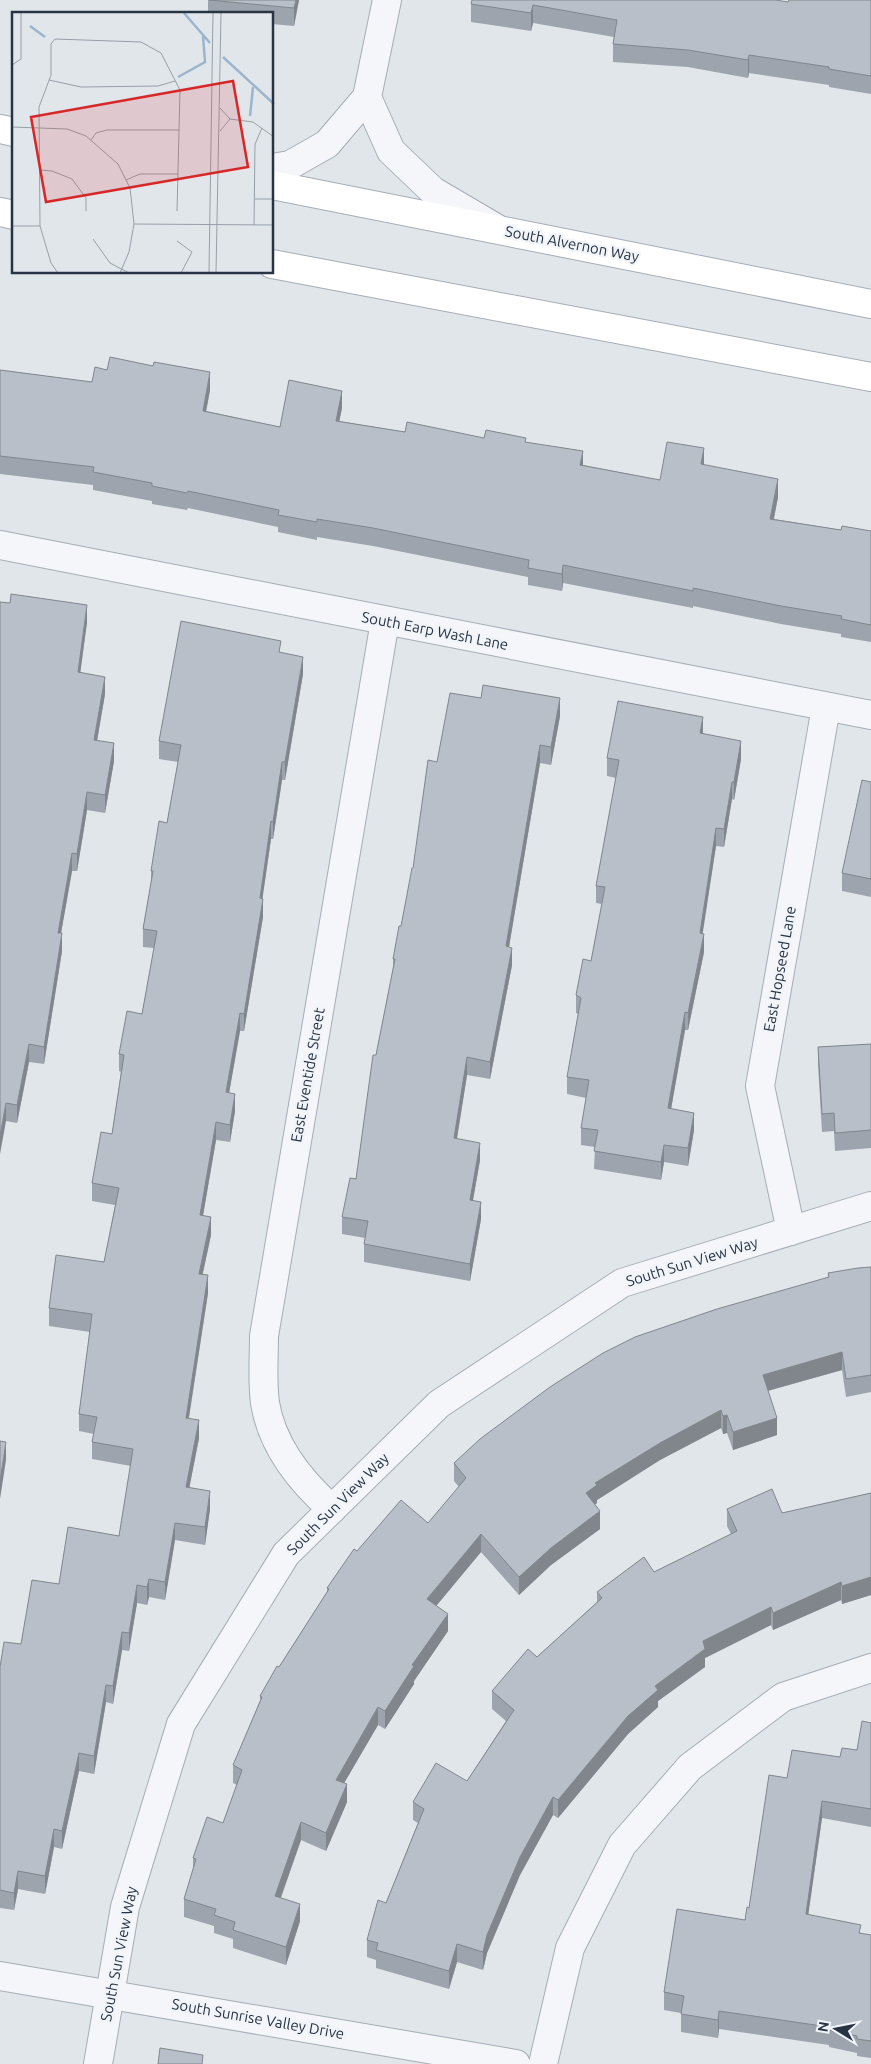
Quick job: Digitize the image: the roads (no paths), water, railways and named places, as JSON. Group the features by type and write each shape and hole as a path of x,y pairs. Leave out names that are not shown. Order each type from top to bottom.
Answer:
{"main road":[{"name":"South Alvernon Way","path":"274,184 871,304"},
{"path":"274,264 871,377"}],"street":[{"path":"274,168 290,165 327,144 367,97 387,0"},
{"path":"367,97 391,151 433,191 500,230"},
{"name":"South Earp Wash Lane","path":"0,545 871,715"},
{"name":"East Eventide Street","path":"332,1509 310,1490 276,1443 265,1403 264,1336 385,621"},
{"name":"East Hopseed Lane","path":"791,1231 760,1086 826,707"},
{"name":"South Sun View Way","path":"98,2064 125,1907 181,1724 286,1554 439,1404 622,1283 871,1206"},
{"path":"544,2064 570,1948 622,1844 690,1767 783,1697 871,1668"},
{"name":"South Sunrise Valley Drive","path":"0,1976 110,1993 516,2064"}]}
